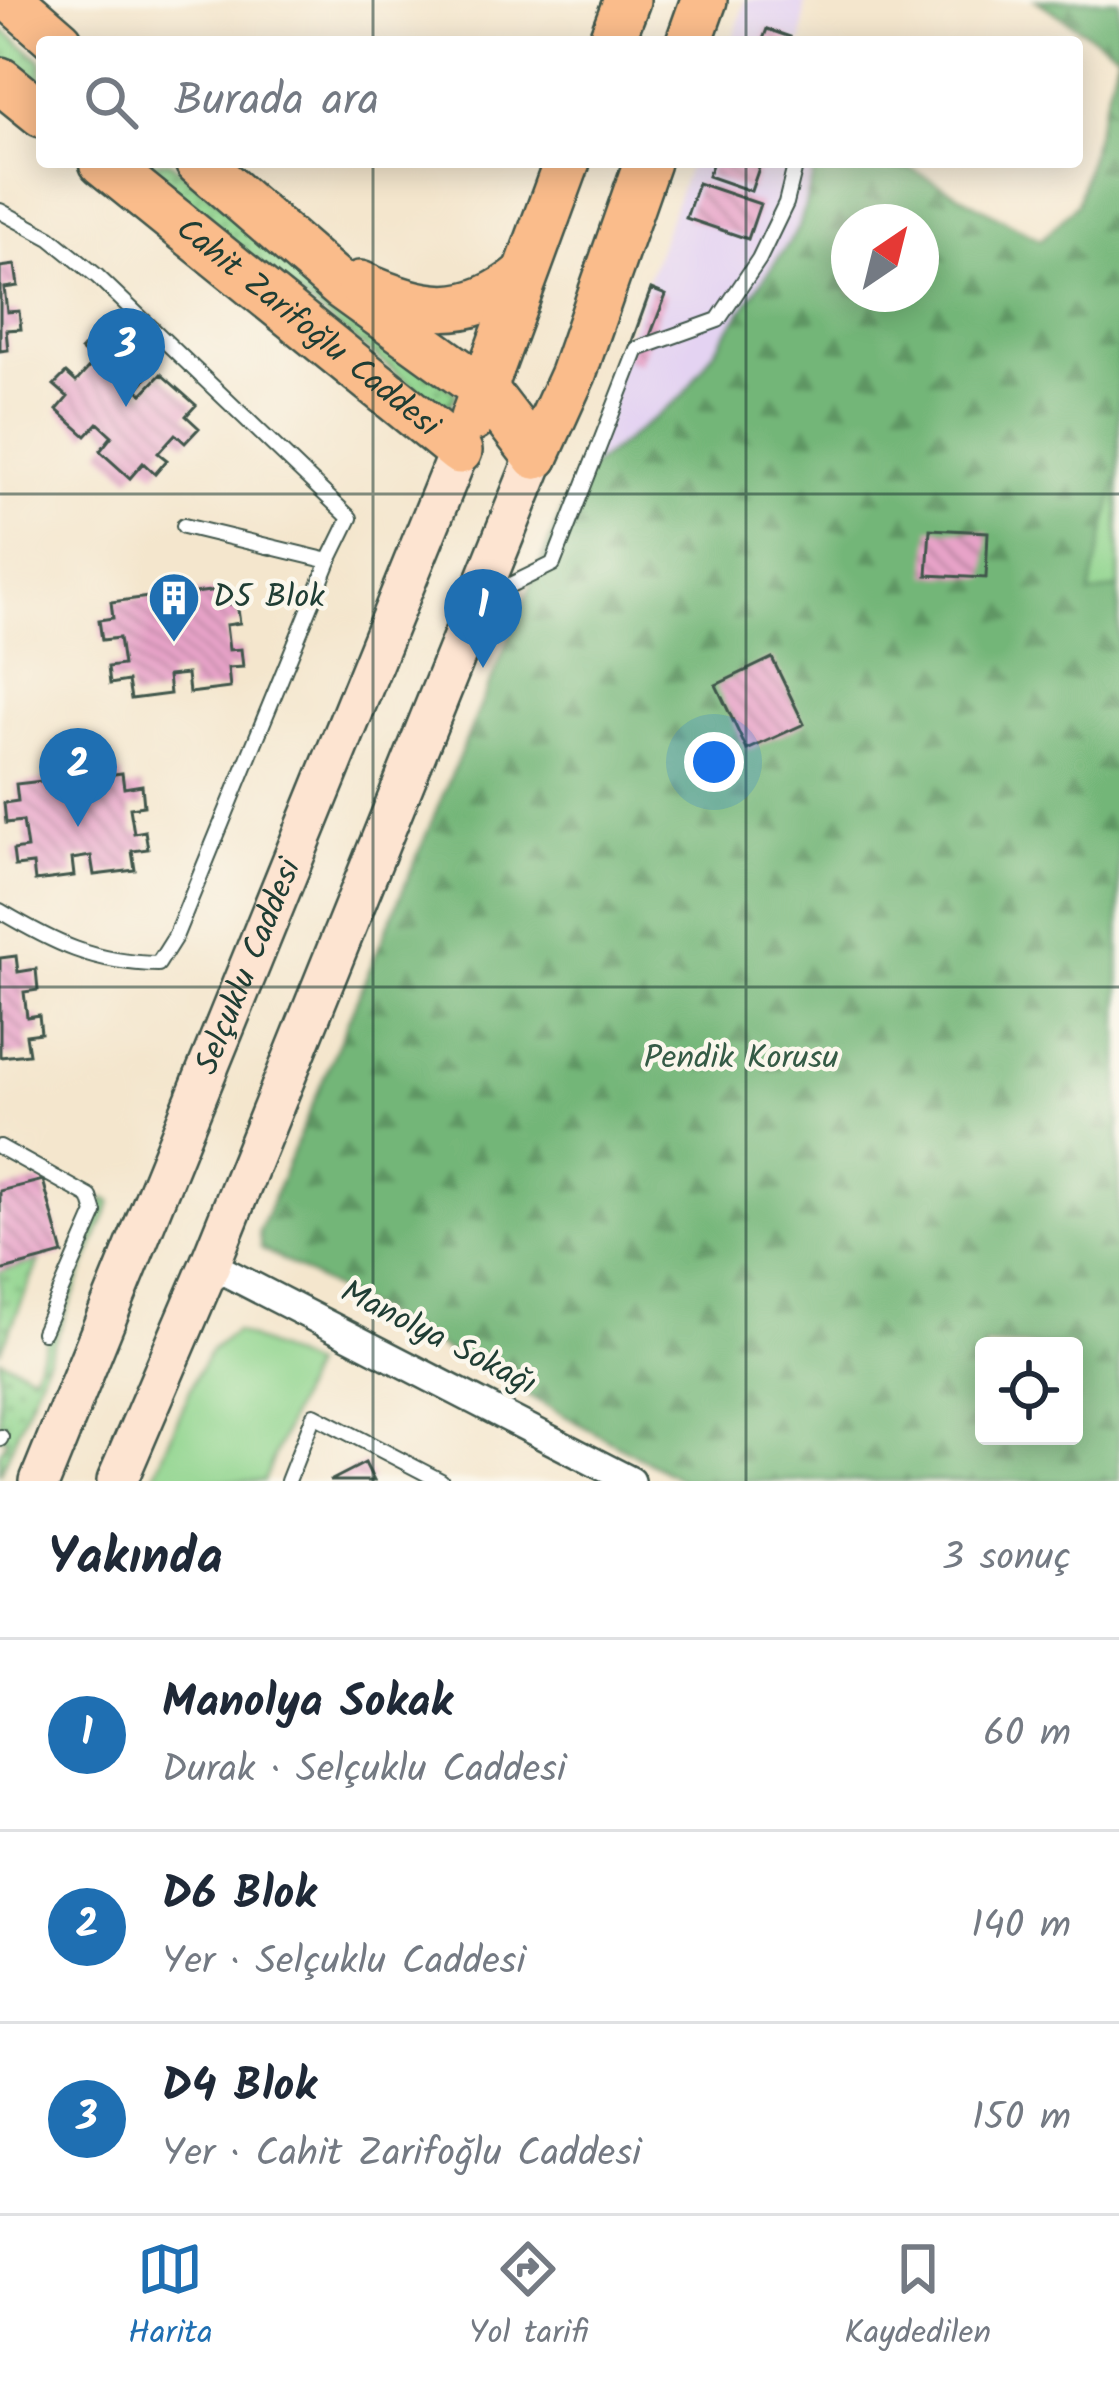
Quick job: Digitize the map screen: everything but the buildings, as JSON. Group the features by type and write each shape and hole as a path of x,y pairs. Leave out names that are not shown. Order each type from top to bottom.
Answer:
{"main road":[{"path":"12,0 53,36"},
{"path":"613,36 627,0"},
{"path":"691,36 704,0"},
{"path":"0,80 36,108"},
{"name":"Cahit Zarifoğlu Caddesi","path":"109,168 458,451"},
{"name":"Cahit Zarifoğlu Caddesi","path":"205,168 316,265 486,391 536,456"},
{"name":"Selçuklu Caddesi","path":"40,1481 486,391 564,168"},
{"path":"117,1481 573,374 645,168"},
{"path":"316,265 426,306 462,308 496,298 524,275"},
{"path":"458,451 536,456"}],"street":[{"name":"Manolya Sokağı","path":"210,1264 632,1481"}],"lane":[{"path":"477,601 553,564 637,349 718,320 759,260 786,203 795,168"},
{"path":"0,211 50,238 97,276 350,518 175,937 158,964 112,963 38,933 0,911"},
{"path":"184,526 329,561"},
{"path":"0,1147 90,1197 95,1213 43,1332"},
{"path":"288,1481 314,1415 441,1481"}],"shaded area":[{"path":"745,0 805,0 802,36 735,36"},
{"path":"688,168 815,168 799,228 683,396 576,479"}],"green space":[{"name":"Pendik Korusu","path":"1036,0 1119,0 1119,1481 683,1481 261,1248 259,1232 576,479 683,396 799,228 815,168 910,168 1041,240 1077,204 1118,53"},
{"path":"0,28 36,56 36,88 0,60"},
{"path":"138,168 176,168 456,394 449,406 435,403"},
{"path":"1118,475 1119,587 1089,595"},
{"path":"104,1198 111,1202 0,1475 0,1453 8,1438 0,1437 0,1359 33,1374"},
{"path":"39,1261 0,1353 0,1271"},
{"path":"235,1331 311,1366 264,1481 152,1481 197,1374 211,1350"}],"place":[{"name":"D4 Blok","path":"126,407"},
{"name":"D5 Blok","path":"174,644"},
{"name":"Manolya Sokak","path":"483,668"},
{"name":"D6 Blok","path":"78,827"}]}
